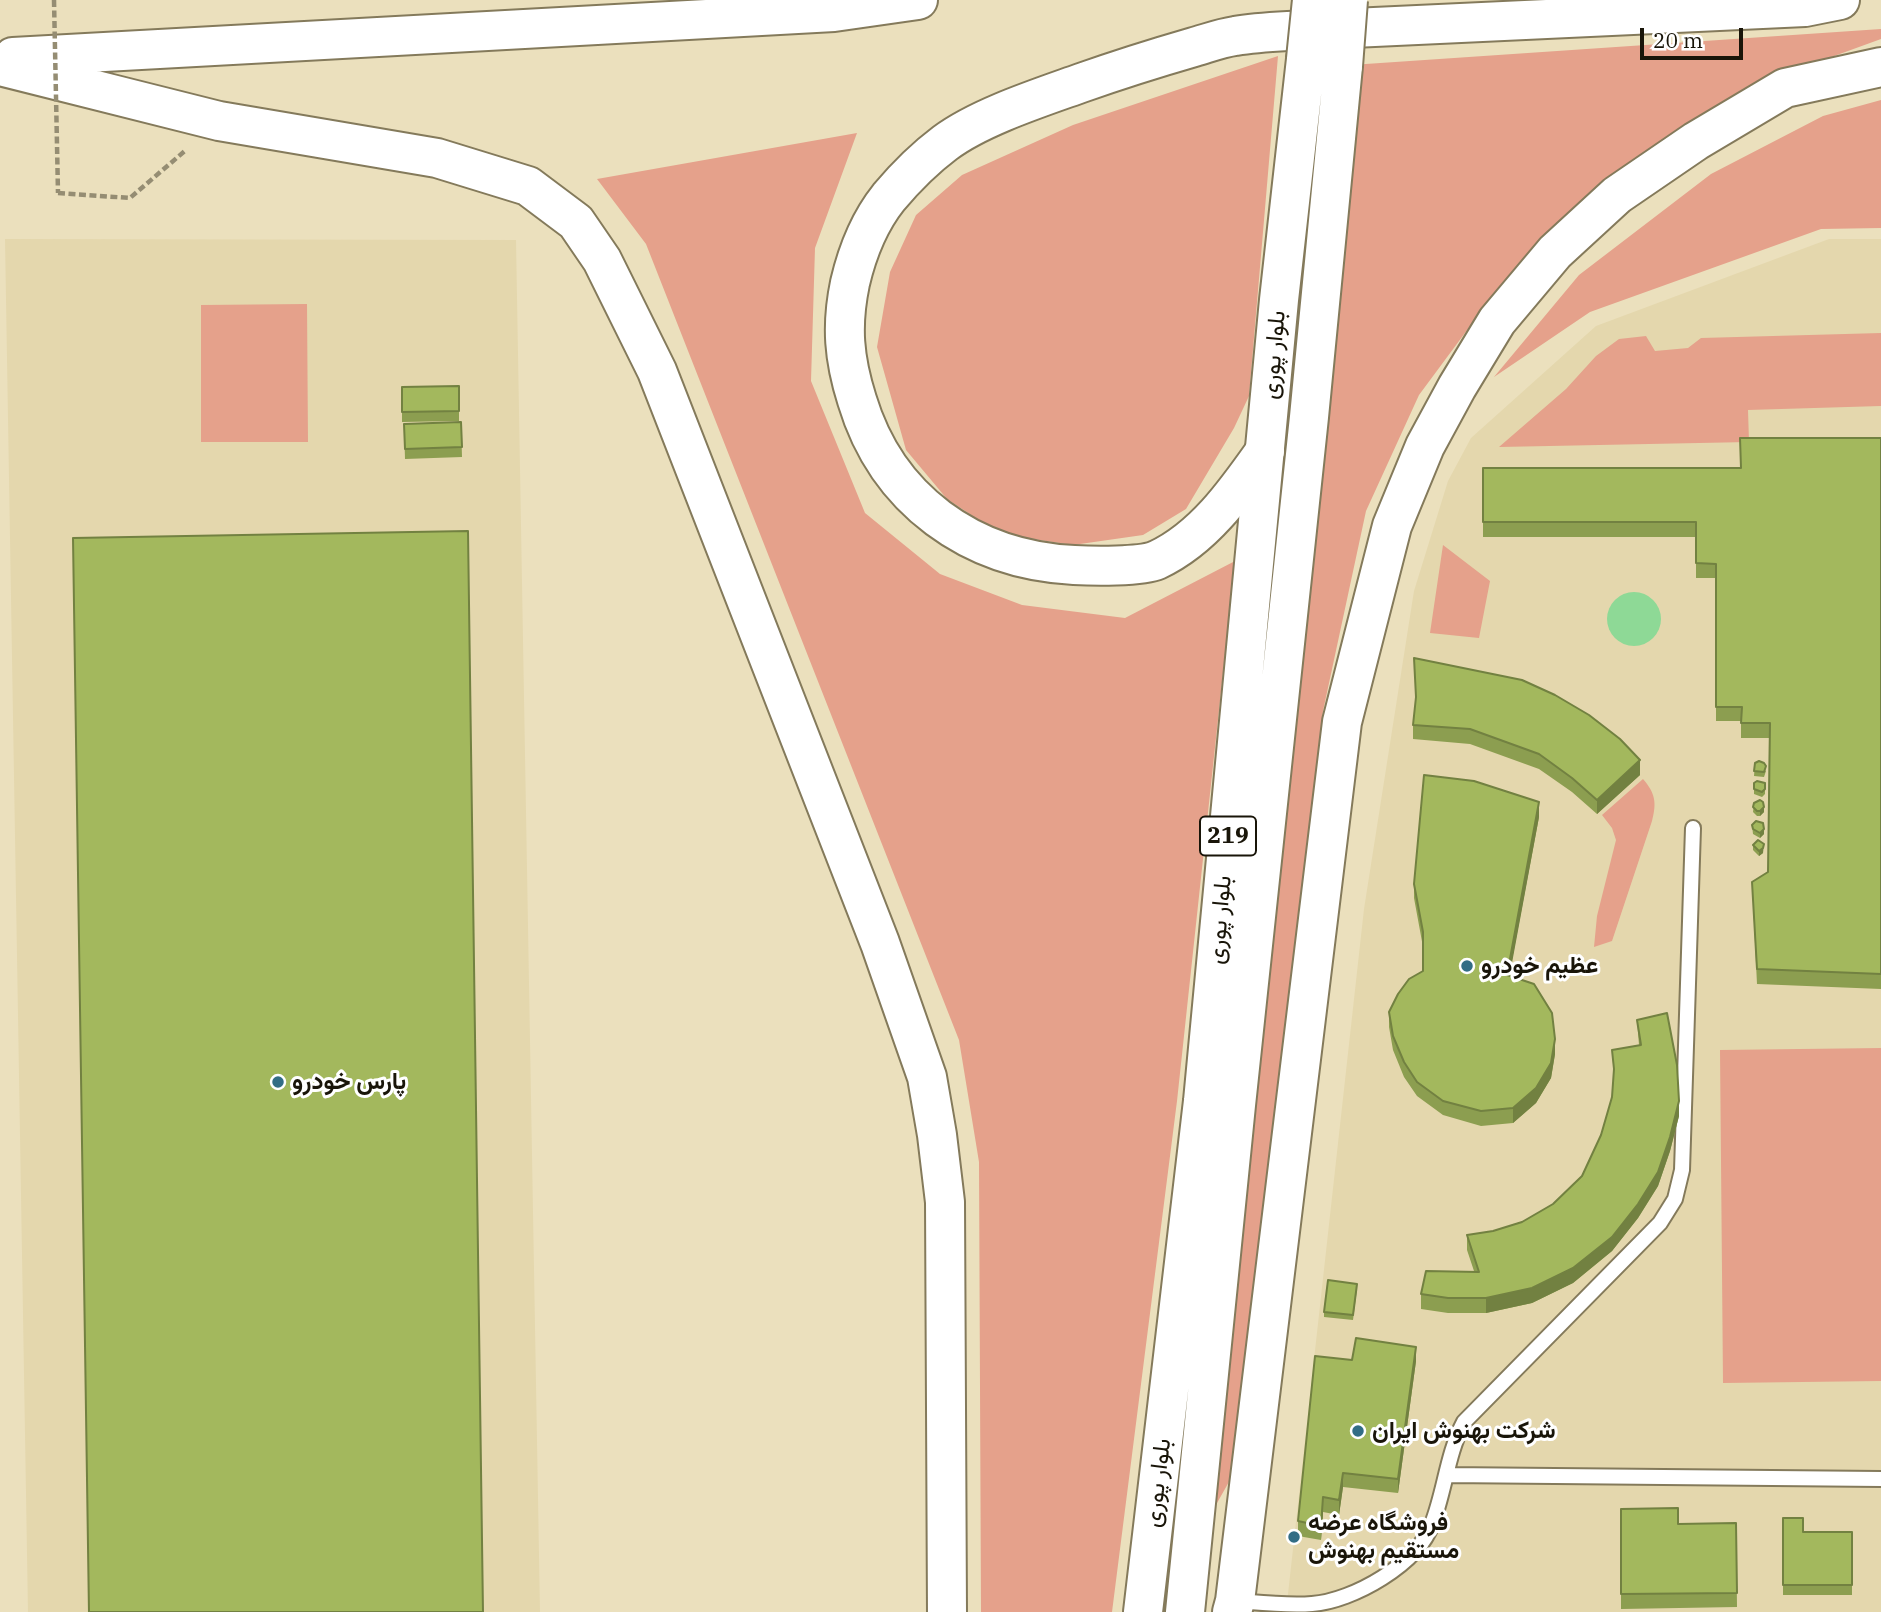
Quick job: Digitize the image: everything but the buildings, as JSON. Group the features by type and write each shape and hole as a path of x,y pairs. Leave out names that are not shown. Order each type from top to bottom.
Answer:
{"main road":[{"path":"0,58 834,12 918,0"},
{"name":"بلوار پوری","path":"1143,1612 1203,1101 1265,451 1312,0"},
{"name":"بلوار پوری","path":"1185,1612 1315,365 1348,0"},
{"path":"1265,451 1235,495 1192,537 1155,561 1094,566 1050,564 1004,554 965,536 924,507 896,479 876,451 861,415 843,338 855,263 870,228 888,199 915,169 946,142 1039,98 1232,36 1288,31 1805,7 1840,0"},
{"path":"0,66 219,121 437,158 528,186 576,222 602,260 657,371 671,406 880,943 927,1077 945,1202 947,1612"},
{"path":"1234,1607 1342,722 1392,526 1420,457 1457,387 1497,321 1555,252 1617,195 1696,141 1785,88 1881,67"}],"lane":[{"path":"1234,1607 1315,1604 1362,1590 1407,1562 1432,1527 1456,1437 1464,1422 1660,1223 1675,1199 1682,1170 1693,828"},
{"path":"1446,1475 1881,1479"}],"path":[{"path":"54,0 58,193 130,198 219,121"}],"shaded area":[{"path":"1881,29 1881,39 1760,83 1609,178 1502,283 1419,395 1366,511 1323,711 1230,1480 1208,1519 1351,65"},
{"path":"1278,56 1249,396 1234,428 1186,509 1143,535 1073,545 1000,534 947,499 906,450 877,347 890,272 916,215 962,175 1073,125"},
{"path":"1881,100 1881,228 1821,229 1590,312 1494,377 1579,275 1711,174 1823,116"},
{"path":"857,133 815,248 811,381 865,513 940,574 1022,605 1125,618 1235,561 1177,1101 1112,1612 981,1612 979,1162 959,1040 646,244 597,179"},
{"name":"پارس خودرو","path":"5,239 516,240 540,1612 28,1612"},
{"path":"1829,239 1881,239 1881,1612 1286,1612 1364,909 1414,591 1448,481 1471,438 1596,326"},
{"path":"307,304 308,442 201,442 201,305"},
{"path":"1881,333 1881,406 1748,410 1749,442 1499,447 1566,389 1596,356 1619,339 1646,336 1655,351 1688,348 1701,338"},
{"path":"1443,545 1490,581 1479,638 1430,633"},
{"path":"1634,592 1653,600 1661,619 1653,638 1634,646 1615,638 1607,619 1615,600"},
{"path":"1643,779 1654,798 1652,821 1612,941 1594,947 1597,916 1616,840 1612,828 1602,815"},
{"path":"1881,1048 1881,1381 1723,1383 1720,1050"}],"place":[{"name":"عظیم خودرو","path":"1467,966"},
{"name":"پارس خودرو","path":"278,1082"},
{"name":"شرکت بهنوش ایران","path":"1358,1431"},
{"name":"فروشگاه عرضه مستقیم بهنوش","path":"1294,1537"}]}
